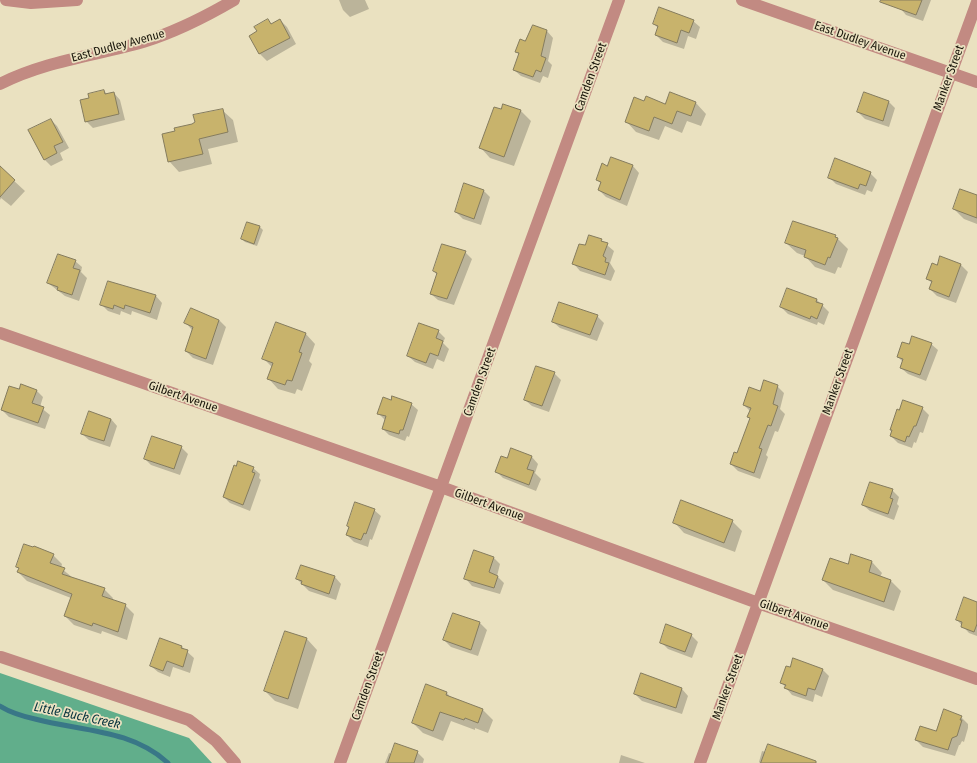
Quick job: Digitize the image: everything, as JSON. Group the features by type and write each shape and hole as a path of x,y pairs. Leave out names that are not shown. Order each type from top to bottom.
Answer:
{"street":[{"path":"6,0 31,3 77,0"},
{"name":"East Dudley Avenue","path":"0,84 40,67 163,35 209,15 234,0"},
{"name":"Camden Street","path":"340,763 619,0"},
{"name":"East Dudley Avenue","path":"742,0 977,82"},
{"name":"Manker Street","path":"700,763 977,2"},
{"name":"Gilbert Avenue","path":"0,333 441,487 758,603 977,679"},
{"path":"1,657 189,720 216,741 235,763"}],"green space":[{"path":"0,673 189,738 212,763 0,763"}],"building":[{"path":"881,0 922,0 916,15 880,2"},
{"path":"659,7 694,20 689,33 681,30 677,43 655,35 658,26 653,24"},
{"path":"268,19 271,24 280,19 290,38 259,54 249,36 257,31 254,27"},
{"path":"533,25 547,30 541,56 546,58 541,72 536,70 533,77 513,70 519,53 515,52 520,39 525,41"},
{"path":"104,90 105,94 114,92 119,114 85,122 80,100 89,98 88,94"},
{"path":"670,92 696,102 691,116 677,111 672,124 654,117 649,131 625,122 634,97 644,101 646,96 665,104"},
{"path":"864,92 889,101 883,121 857,112"},
{"path":"503,104 521,110 504,157 479,148 494,107 501,109"},
{"path":"223,109 228,132 199,139 203,154 168,162 162,134 175,131 174,128 192,124 195,122 193,115"},
{"path":"51,119 63,142 54,146 57,153 44,160 28,130"},
{"path":"611,157 633,165 620,200 598,190 601,182 596,180 602,163 607,166"},
{"path":"835,158 871,172 866,186 860,184 858,189 828,178"},
{"path":"0,166 15,180 0,197"},
{"path":"464,183 484,190 474,219 455,212"},
{"path":"960,189 977,195 977,218 953,209"},
{"path":"793,221 836,235 835,237 838,238 830,258 828,257 825,265 804,257 806,250 785,243"},
{"path":"247,222 260,226 254,244 241,239"},
{"path":"589,235 602,239 601,241 608,243 603,256 606,258 605,262 609,263 605,275 572,264 579,244 585,245"},
{"path":"442,244 466,251 447,299 430,294 437,273 433,271"},
{"path":"58,254 76,260 73,268 80,270 72,295 57,290 58,287 47,283"},
{"path":"940,256 961,264 949,297 929,289 932,281 926,279 932,263 937,265"},
{"path":"108,281 156,295 150,313 125,305 124,309 114,305 113,309 100,305"},
{"path":"787,288 817,299 816,302 823,304 817,319 811,316 810,319 780,307"},
{"path":"559,302 598,315 590,335 552,322"},
{"path":"191,308 219,320 206,359 185,351 193,327 184,323"},
{"path":"276,322 306,333 299,352 302,353 292,381 287,380 285,385 267,379 273,363 262,359"},
{"path":"419,323 439,330 436,338 443,341 438,356 430,353 426,363 407,356"},
{"path":"912,336 932,343 920,375 900,368 903,359 897,357 902,342 909,344"},
{"path":"536,366 555,372 542,406 524,400"},
{"path":"764,380 778,385 773,404 778,406 771,426 768,425 759,448 762,449 754,473 730,464 734,452 737,453 750,418 747,417 751,408 743,405 749,387 760,391"},
{"path":"21,384 37,390 32,403 44,407 38,423 1,410 9,386 19,389"},
{"path":"392,396 412,403 403,430 400,430 399,434 382,429 386,416 377,414 383,397 391,400"},
{"path":"903,400 923,407 916,426 914,426 909,437 907,436 905,442 890,436 892,430 890,430 897,409 899,410"},
{"path":"89,411 111,419 104,441 81,434"},
{"path":"152,436 182,446 174,469 144,459"},
{"path":"511,448 532,456 527,469 534,471 529,485 495,472 501,456 507,458"},
{"path":"238,461 254,467 252,472 255,473 243,505 223,497 234,465 236,466"},
{"path":"870,482 893,489 890,498 893,499 888,514 862,505"},
{"path":"681,500 733,520 724,543 673,523"},
{"path":"355,502 375,509 366,534 364,533 361,540 346,535 349,527 347,526"},
{"path":"24,544 34,546 54,554 50,563 65,568 62,574 105,588 102,596 126,604 118,632 93,623 92,626 64,616 72,594 17,572 19,568 16,567"},
{"path":"474,550 494,557 489,572 498,576 494,588 464,579"},
{"path":"851,554 872,561 869,572 891,580 884,602 822,580 830,558 848,564"},
{"path":"301,565 335,576 329,594 301,584 302,581 296,579"},
{"path":"964,597 977,602 977,624 974,632 961,627 962,622 956,620"},
{"path":"453,613 480,622 471,650 443,640"},
{"path":"666,624 692,634 685,652 660,643"},
{"path":"285,631 307,638 288,699 264,691"},
{"path":"160,638 182,646 181,648 188,650 183,667 167,661 163,671 150,666"},
{"path":"793,658 823,669 815,690 808,688 806,696 784,688 786,685 780,683 786,666 790,667"},
{"path":"641,673 682,688 676,708 634,694"},
{"path":"426,684 447,692 446,695 483,709 478,723 440,712 433,731 412,723"},
{"path":"944,709 962,716 957,736 952,738 948,750 915,740 920,726 936,731"},
{"path":"395,743 418,751 414,763 388,763"},
{"path":"768,744 816,761 816,763 761,763"}],"waterway":[{"name":"Little Buck Creek","path":"0,706 26,717 122,737 138,743 154,752 168,763"}]}
